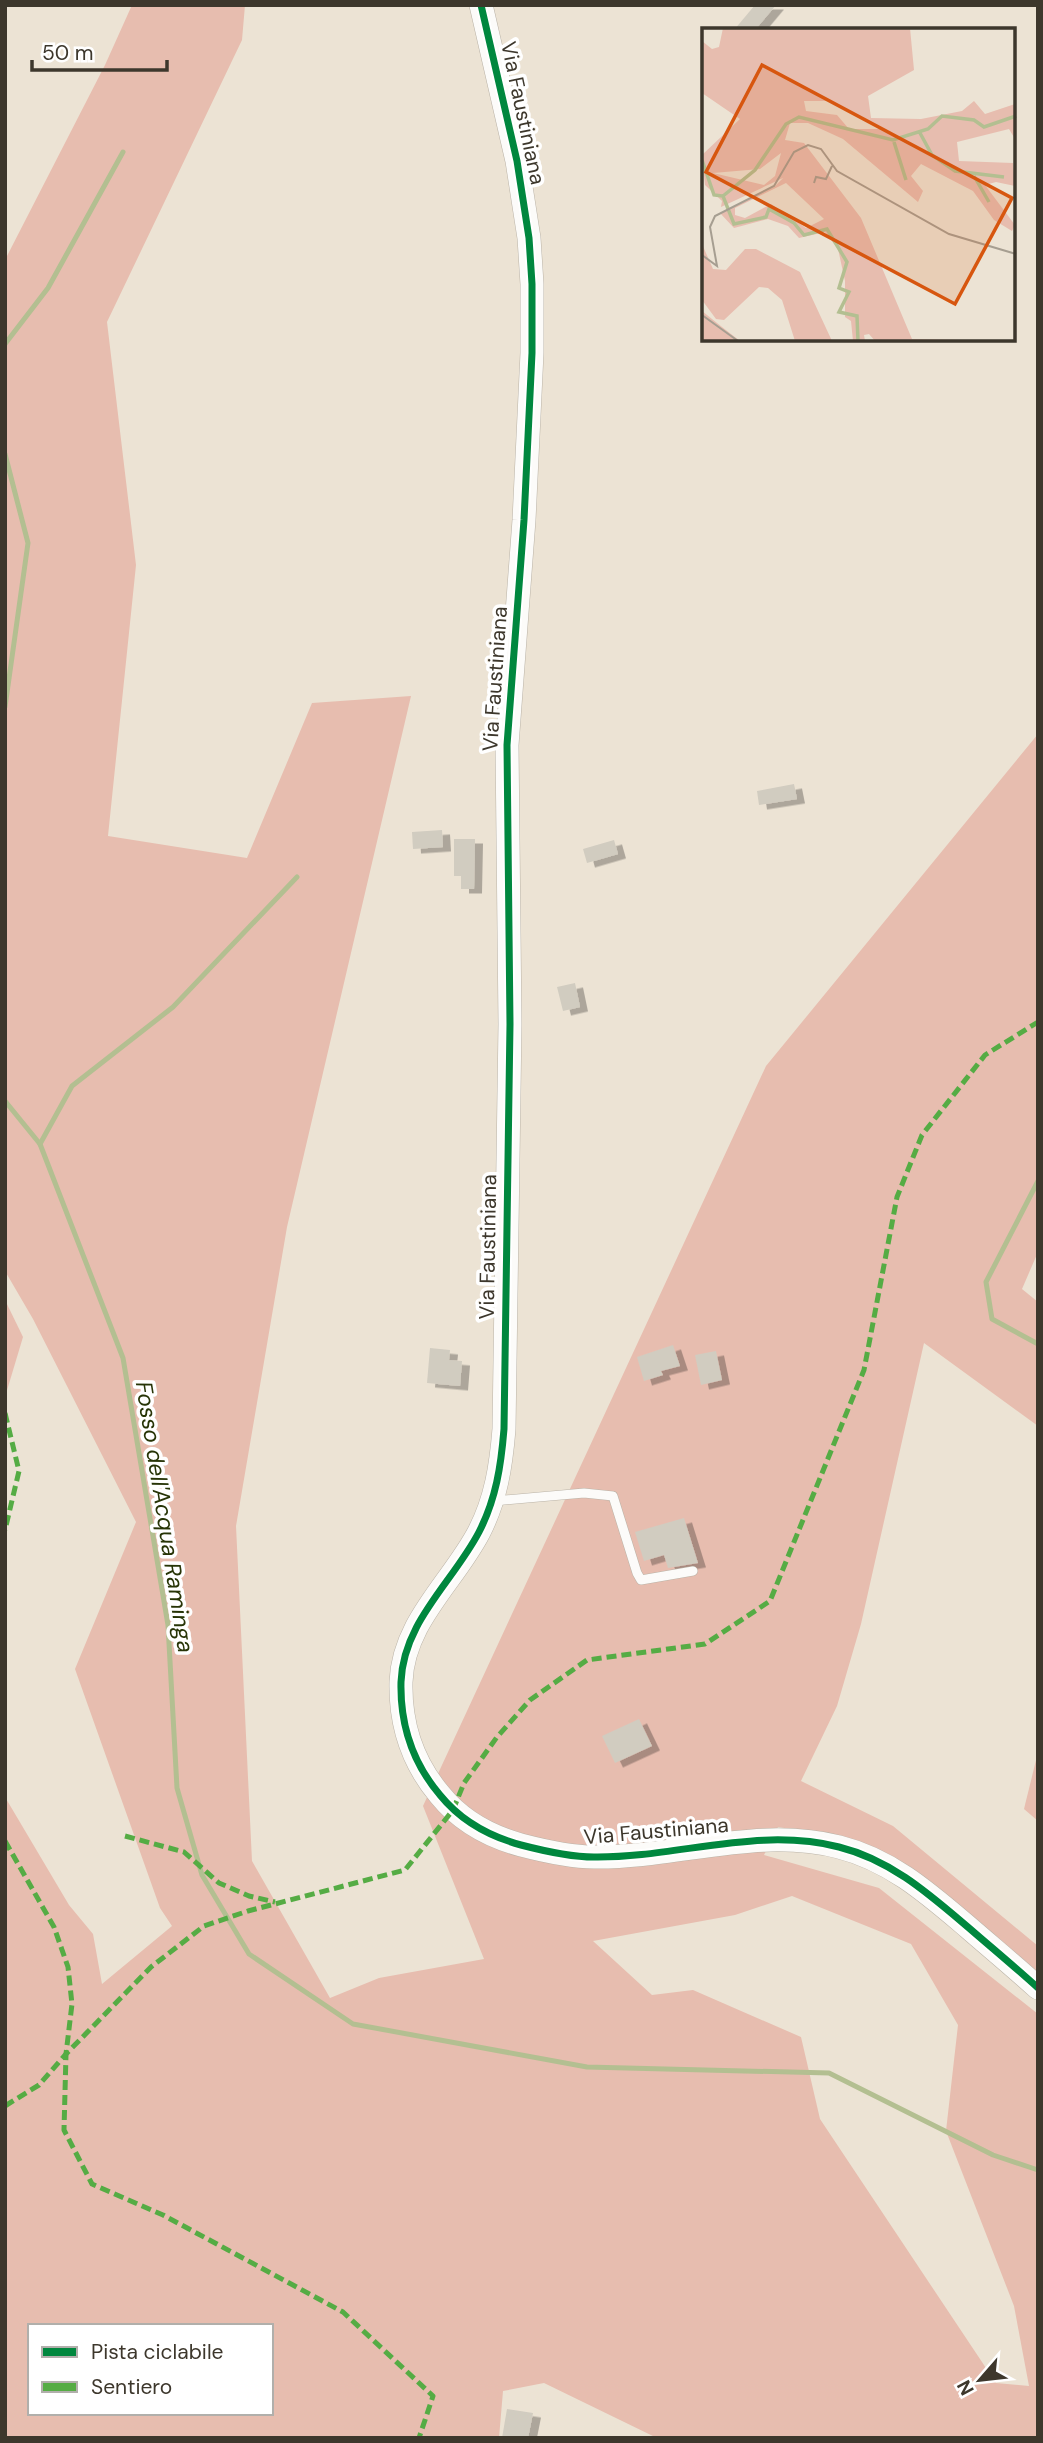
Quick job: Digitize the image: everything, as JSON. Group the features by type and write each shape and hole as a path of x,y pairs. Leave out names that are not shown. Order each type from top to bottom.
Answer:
{"street":[{"name":"Via Faustiniana","path":"481,5 524,199 530,254 533,327 524,520 508,729 510,1035 505,1410 500,1470 493,1502 473,1541 413,1631 402,1662 402,1708 407,1737 426,1778 453,1810 472,1824 507,1841 540,1850 585,1857 618,1856 773,1839 798,1839 843,1848 887,1865 923,1889 1038,1988"}],"lane":[{"path":"493,1502 584,1493 613,1496 636,1573 641,1580 693,1572"}],"shaded area":[{"path":"132,5 245,5 242,40 107,322 136,565 108,836 247,858 312,703 411,696 287,1227 236,1526 252,1861 330,1998 379,1978 484,1959 423,1806 766,1066 1038,734 1038,1252 1022,1289 1038,1302 1038,1426 924,1343 861,1624 837,1706 801,1781 893,1826 1038,1946 1038,1976 842,1837 778,1827 764,1855 879,1888 1038,2014 1038,2438 657,2438 544,2383 503,2391 499,2438 5,2438 5,1797 69,1905 93,1934 102,1984 172,1926 160,1908 75,1669 136,1522 33,1319 5,1271 5,255 7,256 105,65","holes":["792,1896 911,1944 958,2025 946,2131 1014,2306 1029,2386 996,2383 820,2119 801,2037 693,1990 652,1995 593,1941 735,1915"]},
{"path":"5,1300 23,1337 5,1397"},
{"path":"1038,1752 1038,1821 1024,1809"}],"building":[{"path":"755,5 776,5 757,28 736,28"},
{"path":"794,784 797,799 759,805 757,791"},
{"path":"442,830 443,847 413,849 412,832"},
{"path":"454,839 475,839 474,889 461,889 461,876 454,876"},
{"path":"614,840 618,854 587,863 583,849"},
{"path":"575,983 580,1007 563,1011 557,987"},
{"path":"673,1345 680,1366 661,1371 663,1375 644,1381 637,1357"},
{"path":"430,1348 450,1350 449,1360 462,1361 460,1386 427,1383"},
{"path":"716,1351 722,1380 701,1385 695,1355"},
{"path":"684,1518 698,1563 668,1568 664,1555 644,1561 635,1532"},
{"path":"639,1719 652,1746 615,1763 602,1736"},
{"path":"507,2409 533,2413 528,2438 502,2438"}],"waterway":[{"path":"5,344 48,288 123,152"},
{"path":"5,454 28,543 5,707"},
{"path":"40,1144 72,1086 173,1007 297,877"},
{"name":"Fosso dell'Acqua Raminga","path":"5,1101 40,1144 123,1358 168,1625 177,1788 202,1875 249,1954 353,2024 587,2067 829,2073 993,2155 1038,2170"},
{"path":"1038,1181 986,1282 992,1319 1038,1344"}],"marked path":[{"path":"5,2106 39,2085 151,1967 204,1926 248,1911 405,1870 453,1810 464,1783 497,1737 530,1700 587,1660 705,1644 770,1601 864,1370 897,1197 922,1135 985,1055 1038,1022"},
{"path":"5,1413 19,1471 5,1530"},
{"path":"125,1836 184,1852 219,1883 249,1896 275,1902"},
{"path":"5,1841 54,1927 68,1967 72,2004 66,2054 64,2130 92,2184 163,2215 343,2312 433,2396 419,2438"}],"cycle path":[{"path":"481,5 517,161 529,238 532,284 532,353 524,520 507,745 510,1024 504,1429 497,1482 485,1520 410,1640 401,1682 406,1728 415,1756 440,1795 466,1820 497,1837 548,1851 594,1857 656,1853 747,1841 808,1841 839,1847 876,1860 924,1891 1038,1988"}]}
